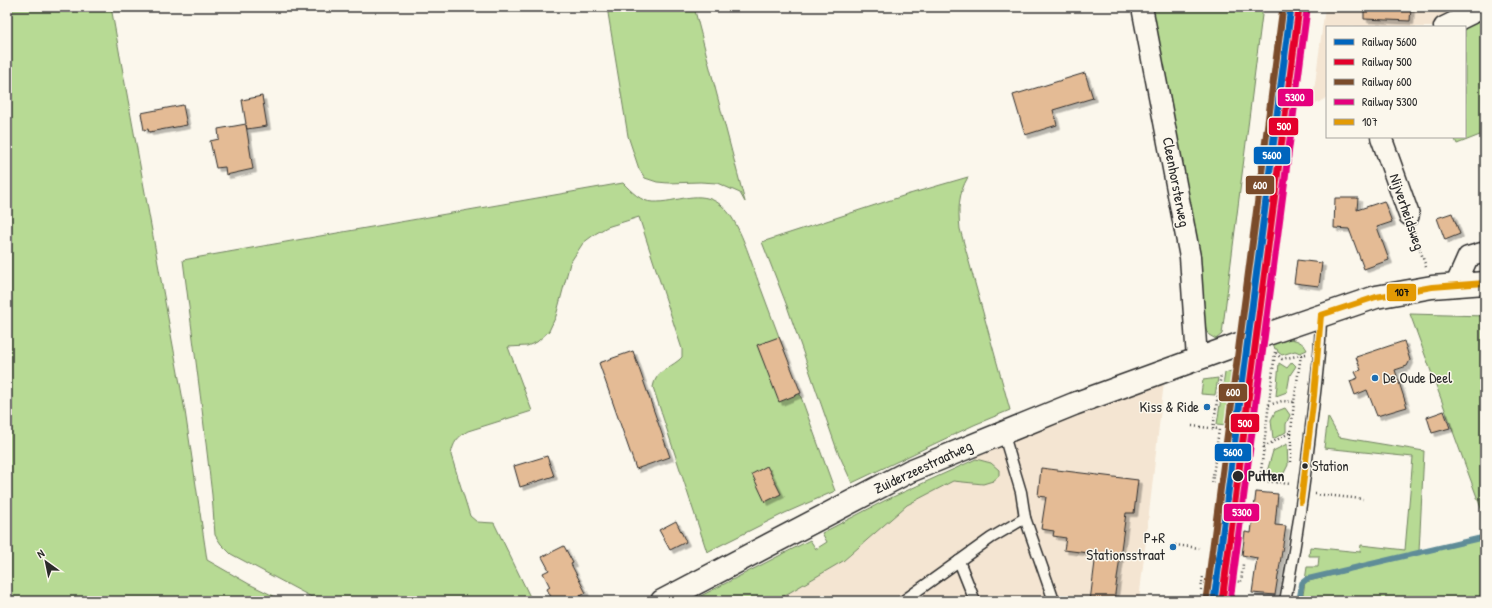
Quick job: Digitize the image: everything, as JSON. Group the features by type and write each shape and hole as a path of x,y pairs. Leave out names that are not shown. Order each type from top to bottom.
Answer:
{"street":[{"name":"Cleenhorsterweg","path":"1142,7 1190,257 1197,360"},
{"path":"1446,26 1485,7"},
{"name":"Nijverheidsweg","path":"1381,138 1409,215"},
{"path":"1456,284 1468,257 1485,252"},
{"name":"Zuiderzeestraatweg","path":"662,601 910,471 1074,404 1197,360 1247,340 1376,296 1456,284 1485,283"}],"lane":[{"path":"1285,601 1304,489 1319,352 1321,315"},
{"path":"1003,432 1021,492 1026,518 1054,601"},
{"path":"903,601 991,538 1026,518"},
{"path":"959,561 974,601"}],"path":[{"name":"Nijverheidsweg","path":"1409,215 1432,287"},
{"path":"1260,480 1270,405 1275,352"},
{"path":"1290,469 1291,432 1301,355"},
{"path":"1214,429 1221,374"},
{"path":"1270,405 1282,401 1294,402"},
{"path":"1192,426 1219,429 1212,484"},
{"path":"1264,447 1291,432"},
{"path":"1288,484 1289,477"},
{"path":"1256,480 1288,484 1304,489 1363,499"},
{"path":"1175,545 1198,548"},
{"path":"1202,590 1203,577 1241,582 1243,564"}],"shaded area":[{"path":"1325,7 1485,7 1485,18 1466,28 1466,26 1326,26 1326,99 1312,106"},
{"path":"1164,382 1139,601 775,601 843,561 906,505 953,481 983,484 999,470 991,463 976,459 972,455 1045,425"}],"green space":[{"path":"7,7 111,7 185,411 207,560 249,584 284,601 7,601"},
{"path":"607,7 694,7 745,202 740,193 717,183 668,183 657,182 645,178 639,169 628,136"},
{"path":"1149,7 1263,7 1222,334 1216,339 1209,335 1204,327"},
{"path":"1485,19 1485,133 1457,144 1454,138 1466,138 1466,28"},
{"path":"968,177 962,190 960,202 960,229 1010,410 974,425 852,483 837,450 787,306 762,242 906,195"},
{"path":"623,183 636,196 649,202 662,202 697,197 705,198 713,200 728,212 744,242 835,491 785,513 707,552 653,387 657,377 682,357 682,349 639,217 607,227 583,243 570,263 556,316 549,331 537,342 527,346 508,347 532,411 468,431 458,438 452,451 451,455 470,516 477,522 494,523 532,601 319,601 231,554 221,544 215,535 202,409 183,260"},
{"path":"1410,314 1485,316 1485,519"},
{"path":"1287,339 1299,342 1307,350 1300,353 1295,351 1282,355 1277,349 1275,349 1273,343"},
{"path":"1292,362 1296,366 1290,375 1287,392 1276,396 1279,363 1287,368"},
{"path":"1234,370 1226,425 1217,424 1225,373"},
{"path":"1218,378 1215,395 1201,394 1203,380"},
{"path":"1285,408 1290,415 1286,424 1286,432 1273,439 1271,420 1275,412"},
{"path":"1328,417 1339,437 1424,451 1419,552 1305,580 1307,567 1318,567 1319,556 1309,556 1310,547 1360,552 1361,545 1405,550 1413,457 1324,448"},
{"path":"1287,444 1288,465 1282,477 1266,475 1273,451"},
{"path":"976,459 991,463 999,470 999,476 993,481 983,484 953,481 907,505 843,561 775,601 691,601 810,540 816,549 827,542 822,533 884,501"},
{"path":"1485,537 1485,601 1302,601 1305,582"}],"building":[{"path":"1364,7 1411,7 1410,21 1364,19"},
{"path":"1085,73 1093,98 1053,110 1057,125 1025,135 1013,95"},
{"path":"262,96 267,126 247,129 246,125 253,169 226,175 225,167 216,168 210,141 219,139 218,129 246,124 242,100"},
{"path":"183,105 187,125 149,132 148,129 144,130 141,113"},
{"path":"1335,198 1358,198 1357,210 1384,201 1392,222 1377,227 1389,260 1364,269 1349,229 1334,228"},
{"path":"1452,213 1460,234 1445,240 1437,218"},
{"path":"1297,260 1322,263 1319,286 1294,283"},
{"path":"779,337 801,393 779,402 757,345"},
{"path":"1404,341 1410,360 1407,366 1395,370 1407,407 1377,416 1367,390 1355,395 1350,381 1358,378 1355,372 1361,370 1356,357"},
{"path":"633,351 670,457 636,469 599,363"},
{"path":"1444,411 1450,428 1432,433 1427,417"},
{"path":"547,456 554,476 520,487 514,466"},
{"path":"767,466 781,494 765,502 752,474"},
{"path":"1041,468 1138,480 1134,513 1126,513 1114,601 1090,601 1096,554 1064,550 1066,538 1053,536 1054,531 1041,529 1046,497 1038,496"},
{"path":"1256,492 1278,494 1275,525 1286,526 1275,595 1252,593 1257,558 1242,555 1245,532 1251,533"},
{"path":"676,521 686,542 670,550 659,530"},
{"path":"564,546 573,563 571,564 586,593 571,601 553,601 547,589 550,587 543,573 549,570 542,557"}],"waterway":[{"path":"1299,601 1302,583 1307,579 1485,537"}],"rail line":[{"name":"600","path":"1206,600 1283,7"},
{"name":"5600","path":"1214,601 1291,7"},
{"name":"500","path":"1222,601 1299,8"},
{"name":"5300","path":"1230,601 1307,9"}],"transit line":[{"name":"107","path":"1321,315 1376,297 1432,287 1485,283"},
{"name":"107","path":"1301,502 1314,396 1321,315"}],"place":[{"name":"De Oude Deel","path":"1375,378"},
{"name":"Kiss & Ride","path":"1207,407"},
{"name":"Station","path":"1305,466"},
{"name":"Putten","path":"1238,476"},
{"name":"P+R Stationsstraat","path":"1173,547"}]}
